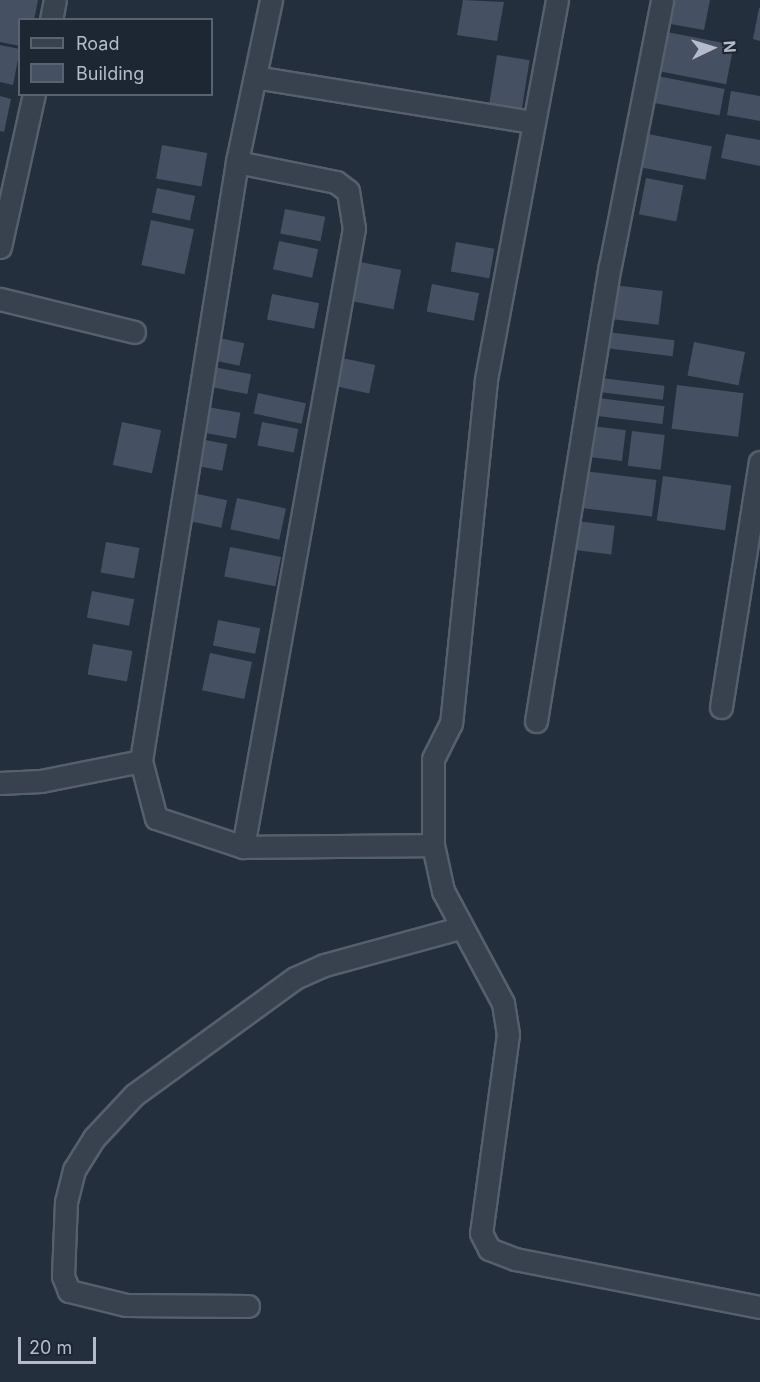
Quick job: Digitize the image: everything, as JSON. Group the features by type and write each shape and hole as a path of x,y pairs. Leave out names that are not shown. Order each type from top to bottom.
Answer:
{"street":[{"path":"51,18 55,0"},
{"path":"271,0 237,162 141,761 156,818 243,847 433,845"},
{"path":"536,721 610,266 662,0"},
{"path":"552,1 533,122 486,380 451,723 433,759 433,845 443,891 459,928 502,1003 508,1034 481,1226 485,1245 515,1259 760,1306"},
{"path":"255,77 533,122"},
{"path":"0,247 34,96"},
{"path":"237,162 336,182 348,191 354,228 243,847"},
{"path":"0,299 134,332"},
{"path":"721,707 760,462"},
{"path":"0,783 41,781 141,761"},
{"path":"248,1305 126,1305 69,1291 63,1276 66,1202 74,1170 94,1138 134,1095 295,978 324,965 459,928"}],"building":[{"path":"0,0 38,0 34,18 18,18 18,46 0,42"},
{"path":"463,0 504,2 497,41 457,35"},
{"path":"669,0 710,0 704,30 665,23"},
{"path":"760,8 760,41 753,39"},
{"path":"667,32 734,45 726,84 659,71"},
{"path":"0,45 18,49 13,85 0,82"},
{"path":"497,55 530,60 522,110 489,104"},
{"path":"652,75 725,89 719,116 647,102"},
{"path":"731,91 760,96 760,121 727,115"},
{"path":"0,96 11,99 4,132 0,131"},
{"path":"648,134 712,146 705,180 642,167"},
{"path":"726,134 760,140 760,166 721,158"},
{"path":"162,145 207,153 201,186 156,178"},
{"path":"646,178 683,185 676,222 639,214"},
{"path":"157,188 195,196 190,221 152,212"},
{"path":"285,209 325,217 320,241 280,234"},
{"path":"151,220 194,229 184,274 141,265"},
{"path":"279,241 318,249 312,278 273,269"},
{"path":"456,242 494,249 489,278 451,272"},
{"path":"355,261 401,270 394,309 347,300"},
{"path":"432,284 479,293 474,321 427,311"},
{"path":"613,285 663,291 658,325 609,319"},
{"path":"272,294 319,303 314,329 267,320"},
{"path":"607,332 674,340 673,356 605,348"},
{"path":"210,336 244,343 239,366 205,358"},
{"path":"694,342 745,352 739,385 688,375"},
{"path":"342,358 375,365 369,393 336,386"},
{"path":"203,365 251,374 247,394 199,385"},
{"path":"601,378 665,386 663,400 599,392"},
{"path":"677,385 744,393 738,437 672,429"},
{"path":"258,393 306,403 302,424 254,414"},
{"path":"598,398 665,406 662,424 596,416"},
{"path":"202,406 240,413 236,438 197,432"},
{"path":"122,422 161,430 152,473 113,465"},
{"path":"262,422 298,429 294,453 257,446"},
{"path":"592,426 626,430 622,461 588,457"},
{"path":"632,431 665,435 660,470 628,466"},
{"path":"195,438 227,444 222,471 190,465"},
{"path":"584,471 656,480 652,517 579,508"},
{"path":"663,476 731,486 725,530 657,521"},
{"path":"188,492 227,500 221,528 182,519"},
{"path":"237,498 286,508 279,540 230,529"},
{"path":"577,521 615,526 611,554 573,550"},
{"path":"106,542 139,548 134,578 101,573"},
{"path":"230,547 281,557 275,586 224,576"},
{"path":"92,591 134,599 129,626 87,618"},
{"path":"218,620 260,628 255,654 213,646"},
{"path":"93,644 132,651 127,681 88,675"},
{"path":"210,653 252,662 244,699 202,690"}]}
